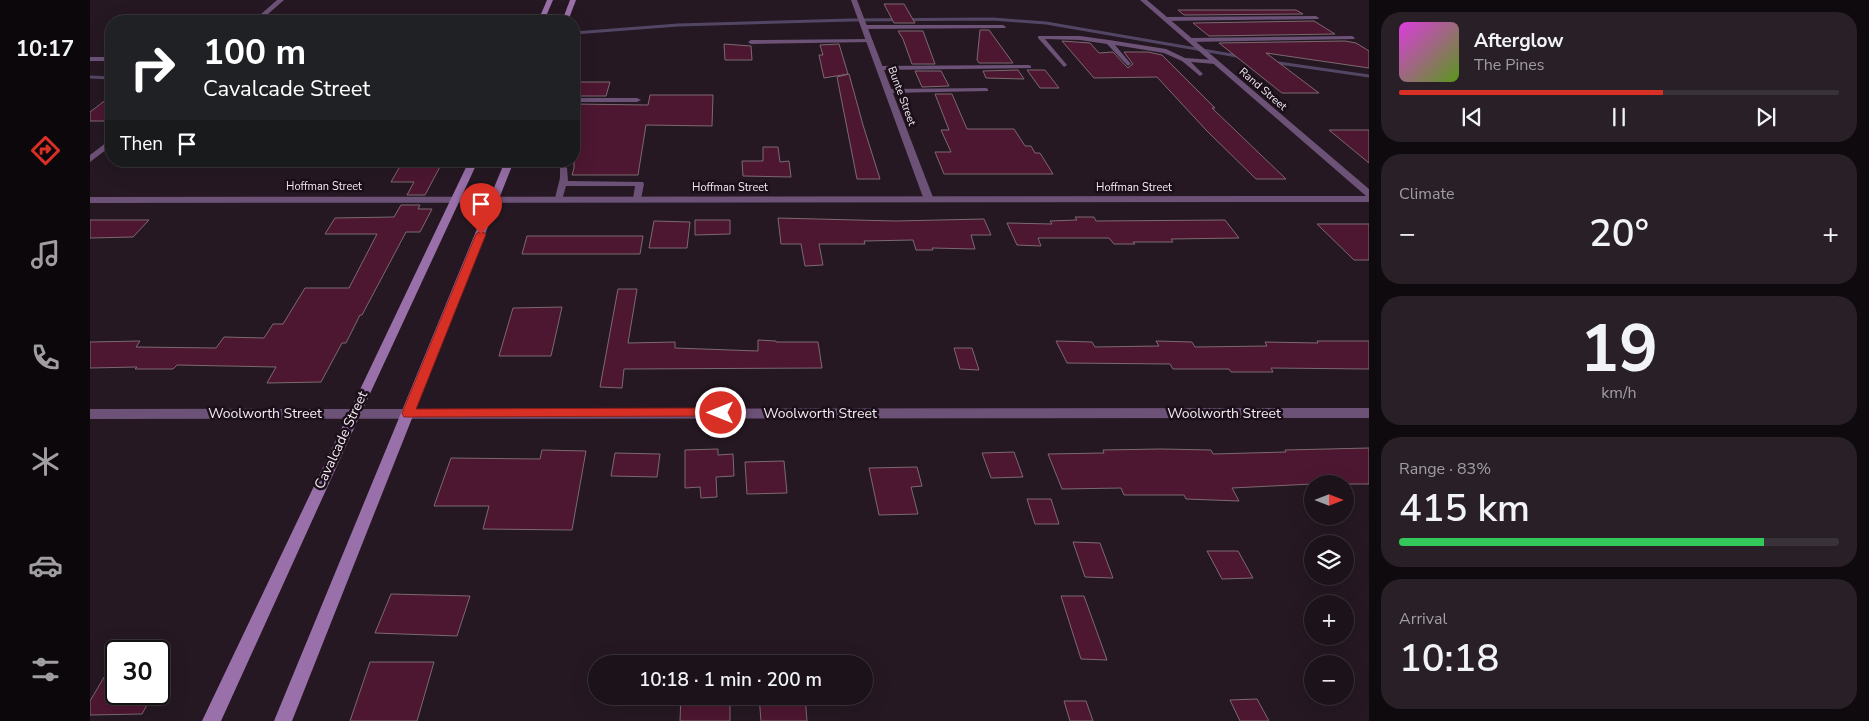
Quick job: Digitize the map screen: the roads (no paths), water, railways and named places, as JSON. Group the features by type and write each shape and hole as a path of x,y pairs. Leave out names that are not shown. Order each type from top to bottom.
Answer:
{"main road":[{"path":"544,15 550,0"},
{"path":"567,15 573,0"},
{"name":"Cavalcade Street","path":"211,721 354,413 471,167"},
{"path":"283,721 508,167"}],"street":[{"path":"263,15 281,0"},
{"name":"Bunte Street","path":"854,0 929,200"},
{"name":"Rand Street","path":"1143,0 1369,194"},
{"path":"90,159 105,147"},
{"name":"Hoffman Street","path":"90,200 457,198 1369,199"},
{"name":"Woolworth Street","path":"90,414 1369,413"}],"lane":[{"path":"1165,19 1316,18"},
{"path":"864,25 1003,27"},
{"path":"1064,65 1040,37 1080,38 1166,51 1184,60 1200,74"},
{"path":"1192,43 1352,38"},
{"path":"751,42 870,41"},
{"path":"1109,42 1128,64"},
{"path":"90,59 105,59"},
{"path":"1184,60 1215,62"},
{"path":"880,68 1029,67"},
{"path":"888,90 986,90"},
{"path":"580,100 637,100"},
{"path":"559,198 563,183 563,168"},
{"path":"563,183 640,184 637,199"}],"waterway":[{"path":"580,33 678,25 851,20 993,19 1046,23 1243,57"},
{"path":"1272,62 1369,76"},
{"path":"90,77 105,78"}]}
